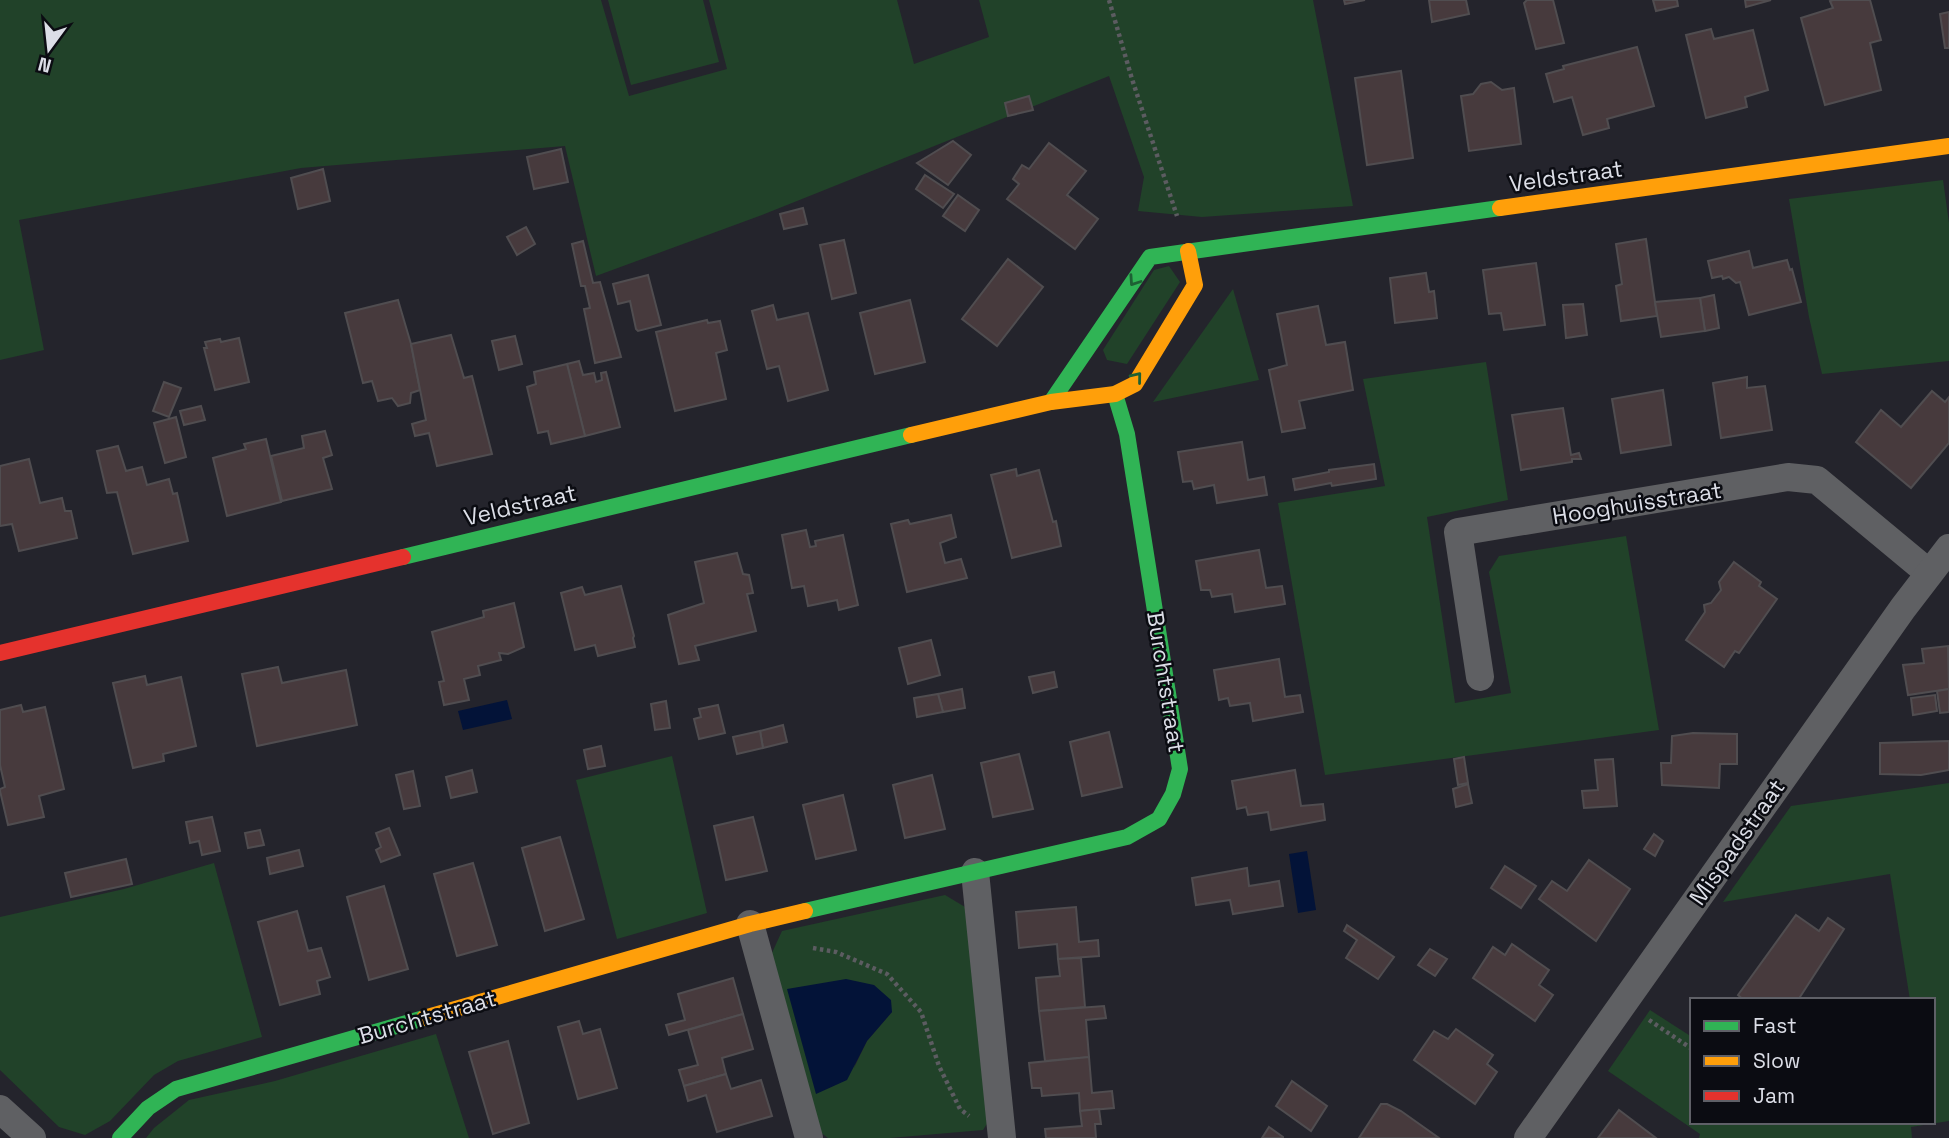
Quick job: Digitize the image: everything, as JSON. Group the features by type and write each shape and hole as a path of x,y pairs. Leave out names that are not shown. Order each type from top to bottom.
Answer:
{"street":[{"name":"Veldstraat","path":"1051,402 1150,257 1949,146"},
{"path":"1115,394 1135,384 1195,285 1188,251"},
{"name":"Veldstraat","path":"0,653 1051,402 1115,394"},
{"name":"Burchtstraat","path":"120,1138 148,1108 176,1088 750,924 1127,837 1159,818 1173,794 1180,769 1127,434 1115,394"},
{"name":"Hooghuisstraat","path":"1480,677 1458,532 1788,477 1817,480 1929,573"},
{"name":"Mispadstraat","path":"1528,1138 1949,548"},
{"path":"975,872 990,1131"},
{"path":"750,924 809,1138"},
{"path":"0,1109 32,1138"}],"path":[{"path":"1109,0 1179,221"},
{"path":"809,948 836,952 887,974 921,1012 939,1066 960,1109 990,1131"},
{"path":"1623,1002 1690,1048"}],"green space":[{"path":"0,0 601,0 629,96 727,69 709,0 897,0 914,64 989,37 979,0 1313,0 1353,206 1202,217 1138,211 1144,177 1109,76 762,215 596,276 565,146 301,168 19,220 44,350 0,360"},
{"path":"608,0 703,0 719,62 631,85"},
{"path":"1943,180 1949,223 1949,361 1822,374 1809,317 1789,199"},
{"path":"1169,266 1180,282 1127,364 1107,360 1103,350 1154,270"},
{"path":"1233,289 1259,380 1153,402"},
{"path":"1486,362 1508,500 1427,517 1455,703 1511,693 1489,572 1499,556 1626,536 1659,730 1325,775 1278,503 1385,486 1363,379"},
{"path":"672,756 707,913 617,939 576,780"},
{"path":"1949,783 1949,1121 1935,1123 1935,998 1910,998 1890,874 1723,902 1791,806"},
{"path":"214,863 262,1037 178,1061 154,1075 110,1121 85,1135 59,1127 0,1070 0,917 124,889"},
{"path":"945,895 965,907 990,1119 983,1130 890,1138 828,1138 820,1132 771,955 782,931","holes":["874,985 892,1012 867,1041 854,1068"]},
{"path":"1650,1010 1690,1036 1690,1124 1930,1124 1911,1127 1912,1138 1699,1138 1700,1134 1608,1071"},
{"path":"436,1034 469,1138 146,1138 154,1128 189,1100 275,1081"}],"water":[{"path":"507,700 512,719 463,730 458,711"},
{"path":"1307,851 1316,910 1298,913 1289,854"},
{"path":"846,979 874,985 891,1000 892,1012 867,1041 847,1080 816,1094 787,989"}],"building":[{"path":"1344,0 1365,0 1345,4"},
{"path":"1429,0 1466,0 1469,14 1432,22"},
{"path":"1527,0 1553,0 1564,43 1536,49 1524,3"},
{"path":"1653,0 1677,0 1678,6 1656,11"},
{"path":"1745,0 1771,0 1746,7"},
{"path":"1833,0 1870,0 1881,40 1870,43 1881,90 1825,105 1801,18 1833,8 1830,1"},
{"path":"1949,12 1949,48 1945,48 1940,14"},
{"path":"1711,29 1714,39 1753,30 1768,90 1745,97 1747,107 1706,118 1686,35"},
{"path":"1637,47 1654,106 1607,119 1609,128 1583,135 1572,97 1554,102 1546,74 1564,69 1563,66"},
{"path":"1401,71 1413,158 1367,165 1355,78"},
{"path":"1491,82 1502,90 1514,88 1521,144 1469,151 1461,96 1473,94 1481,84"},
{"path":"1029,96 1033,110 1008,116 1005,103"},
{"path":"953,141 971,155 948,185 917,163"},
{"path":"1049,143 1086,171 1067,195 1098,219 1075,249 1007,199 1019,184 1013,179 1022,165 1029,169"},
{"path":"561,149 568,182 534,189 527,157"},
{"path":"323,169 330,201 298,209 291,178"},
{"path":"925,175 954,194 943,208 916,189"},
{"path":"958,195 979,210 965,231 943,216"},
{"path":"803,208 807,224 784,229 780,214"},
{"path":"526,227 535,244 517,255 507,237"},
{"path":"1646,239 1657,316 1621,321 1616,286 1622,284 1616,244"},
{"path":"844,240 856,293 832,299 820,245"},
{"path":"583,241 593,283 600,282 621,357 595,363 584,309 590,308 585,286 581,286 572,244"},
{"path":"1749,251 1753,268 1787,260 1801,302 1749,315 1740,282 1736,283 1729,277 1723,279 1722,276 1712,278 1708,261"},
{"path":"1008,259 1043,287 997,346 962,319"},
{"path":"1536,263 1545,325 1504,330 1501,313 1489,314 1483,270"},
{"path":"1426,273 1429,292 1434,291 1437,318 1395,323 1390,278"},
{"path":"648,275 661,325 638,331 630,301 618,304 613,284"},
{"path":"1714,295 1719,328 1705,331 1700,298"},
{"path":"1700,298 1705,331 1661,337 1655,302"},
{"path":"398,300 411,344 420,390 411,393 410,403 398,406 392,398 378,401 372,381 363,383 345,313"},
{"path":"910,300 925,362 875,374 860,313"},
{"path":"1583,304 1587,335 1566,338 1563,305"},
{"path":"773,305 777,320 808,313 828,390 788,401 779,366 767,369 752,311"},
{"path":"1318,306 1326,345 1345,342 1353,390 1299,401 1305,428 1282,432 1269,370 1287,365 1277,314"},
{"path":"707,320 708,323 720,321 727,350 716,353 726,399 675,411 656,332"},
{"path":"451,335 464,378 472,376 492,454 437,466 429,433 415,436 412,424 426,420 411,344"},
{"path":"515,336 522,364 499,370 492,341"},
{"path":"239,338 249,382 215,390 204,348 207,348 205,342"},
{"path":"579,361 583,375 594,373 596,382 602,380 601,373 606,372 620,427 585,436 567,364"},
{"path":"567,364 585,436 551,444 548,431 538,433 527,387 536,384 534,372"},
{"path":"1747,377 1747,388 1765,386 1772,430 1721,438 1713,383"},
{"path":"164,382 181,388 169,417 153,411"},
{"path":"1663,390 1671,445 1621,453 1612,399"},
{"path":"1932,391 1945,402 1949,397 1949,443 1911,488 1856,442 1881,410 1901,427"},
{"path":"201,406 205,420 184,425 180,411"},
{"path":"1563,408 1571,455 1579,453 1581,459 1521,470 1512,415"},
{"path":"176,417 186,457 165,463 154,423"},
{"path":"325,431 332,455 323,458 332,489 282,501 271,456 304,448 302,436"},
{"path":"266,439 281,502 227,516 213,458 246,449 244,444"},
{"path":"1242,442 1248,480 1264,477 1267,495 1217,503 1214,485 1194,489 1192,481 1183,482 1178,452"},
{"path":"118,446 126,471 142,467 147,485 169,479 173,494 177,493 188,541 133,554 117,492 107,493 97,451"},
{"path":"29,459 40,503 62,498 65,511 71,511 77,538 19,551 12,524 0,526 0,466"},
{"path":"1374,464 1376,479 1295,490 1293,479 1329,470"},
{"path":"1016,469 1017,476 1039,470 1053,522 1056,521 1061,546 1012,558 991,475"},
{"path":"951,515 956,537 940,543 945,563 961,559 967,578 907,592 891,524 908,520 910,524"},
{"path":"806,530 810,547 816,546 815,541 843,535 858,605 839,610 837,600 808,606 804,586 792,588 782,535"},
{"path":"1259,550 1266,588 1282,586 1285,604 1235,612 1232,594 1212,597 1210,590 1201,590 1196,561"},
{"path":"737,553 743,574 749,575 753,593 747,594 756,631 695,646 699,660 679,664 668,615 704,603 695,562"},
{"path":"1734,562 1761,582 1759,586 1777,599 1739,653 1735,651 1724,667 1686,640 1705,612 1704,605 1711,603 1721,590 1719,582"},
{"path":"621,586 635,647 598,656 595,645 575,650 561,593 582,587 585,595"},
{"path":"514,603 524,647 508,654 499,653 501,660 478,666 480,675 464,679 469,700 444,705 439,682 444,681 432,632 484,617 483,611"},
{"path":"931,640 940,675 908,684 899,648"},
{"path":"1948,646 1949,689 1908,695 1903,665 1924,663 1922,649"},
{"path":"1279,659 1285,697 1300,695 1303,712 1253,721 1250,703 1230,706 1228,698 1219,700 1214,670"},
{"path":"278,667 282,683 346,670 357,725 257,746 242,674"},
{"path":"1054,672 1057,687 1033,693 1029,677"},
{"path":"145,676 147,685 181,677 196,746 163,754 164,761 133,768 113,683"},
{"path":"962,689 965,708 943,712 938,694"},
{"path":"1949,689 1949,712 1940,713 1937,691"},
{"path":"938,694 943,712 917,717 914,698"},
{"path":"1935,695 1937,711 1913,715 1911,698"},
{"path":"666,701 670,728 655,730 651,704"},
{"path":"21,705 23,712 45,707 64,789 39,796 44,817 8,825 0,791 5,787 0,765 0,710"},
{"path":"718,705 725,733 699,739 694,719 701,717 699,709"},
{"path":"783,725 787,742 763,748 760,731"},
{"path":"760,731 763,748 737,754 733,737"},
{"path":"1109,732 1122,787 1082,796 1070,742"},
{"path":"1693,733 1737,734 1737,764 1720,764 1719,788 1662,785 1661,763 1671,763 1672,736"},
{"path":"1949,741 1949,770 1921,775 1880,774 1880,743"},
{"path":"601,746 605,766 588,769 584,750"},
{"path":"1019,754 1033,809 993,817 981,763"},
{"path":"1464,757 1468,783 1458,785 1454,759"},
{"path":"1613,759 1617,806 1584,808 1582,791 1598,790 1595,760"},
{"path":"472,770 477,792 451,798 446,777"},
{"path":"1295,770 1301,806 1323,804 1325,820 1271,830 1268,812 1248,815 1246,807 1237,809 1232,781"},
{"path":"413,771 420,806 404,809 396,775"},
{"path":"932,775 945,829 905,838 893,785"},
{"path":"1468,784 1472,803 1456,807 1453,789"},
{"path":"843,795 856,850 816,859 803,805"},
{"path":"212,817 220,851 202,855 199,841 190,843 186,822"},
{"path":"753,817 767,871 726,880 714,826"},
{"path":"389,828 400,855 381,862 376,850 381,847 376,833"},
{"path":"260,830 264,845 248,848 245,833"},
{"path":"1654,834 1663,841 1655,856 1644,849"},
{"path":"560,837 584,919 545,931 522,848"},
{"path":"299,850 303,866 270,874 267,858"},
{"path":"126,859 132,884 71,897 65,873"},
{"path":"1589,860 1630,889 1596,941 1539,899 1552,881 1567,891"},
{"path":"473,863 497,945 457,956 434,874"},
{"path":"1505,866 1536,886 1521,908 1491,888"},
{"path":"1247,868 1249,886 1279,881 1283,906 1233,914 1230,900 1196,905 1192,878"},
{"path":"384,886 408,969 369,980 347,897"},
{"path":"1076,907 1079,942 1098,940 1099,956 1058,959 1057,944 1019,948 1016,912"},
{"path":"297,911 308,951 321,948 330,977 317,981 320,994 280,1005 258,922"},
{"path":"1796,915 1819,931 1828,918 1844,929 1799,998 1742,998 1738,995"},
{"path":"1347,925 1394,957 1378,979 1346,958 1357,940 1344,931"},
{"path":"1512,944 1549,970 1539,985 1553,995 1535,1021 1473,978 1493,947 1505,955"},
{"path":"1430,949 1447,959 1435,976 1418,965"},
{"path":"1081,958 1085,1007 1039,1011 1036,978 1060,976 1058,959"},
{"path":"733,978 743,1014 669,1035 666,1025 685,1020 678,994"},
{"path":"1104,1006 1106,1018 1086,1020 1089,1057 1045,1061 1039,1011"},
{"path":"743,1014 753,1049 722,1058 726,1074 684,1086 679,1070 698,1065 688,1030"},
{"path":"579,1021 583,1034 600,1029 617,1088 578,1099 558,1027"},
{"path":"1456,1029 1493,1055 1487,1064 1497,1072 1475,1104 1414,1060 1434,1031 1448,1039"},
{"path":"508,1041 529,1123 493,1134 469,1052"},
{"path":"1089,1057 1092,1093 1112,1091 1114,1108 1080,1111 1079,1093 1042,1096 1041,1088 1032,1088 1029,1063"},
{"path":"726,1074 731,1089 761,1080 772,1116 717,1132 706,1095 688,1101 684,1086"},
{"path":"1292,1081 1327,1106 1311,1131 1276,1106"},
{"path":"1381,1104 1401,1111 1439,1138 1359,1138"},
{"path":"1099,1109 1101,1124 1095,1124 1096,1138 1046,1138 1045,1129 1082,1126 1080,1111"},
{"path":"1619,1110 1656,1138 1598,1138"},
{"path":"1269,1127 1283,1137 1283,1138 1262,1138"}],"traffic: fast":[{"path":"1051,402 1150,257 1500,208"},
{"path":"805,911 1127,837 1159,819 1173,794 1180,769 1127,434 1115,394"},
{"path":"403,557 911,435"},
{"path":"120,1138 148,1108 176,1089 424,1018"}],"traffic: slow":[{"path":"1500,208 1949,146"},
{"path":"911,435 1051,402 1115,394 1135,384 1195,285 1188,251"},
{"path":"424,1018 750,924 805,911"}],"traffic: jam":[{"path":"0,653 403,557"}]}
